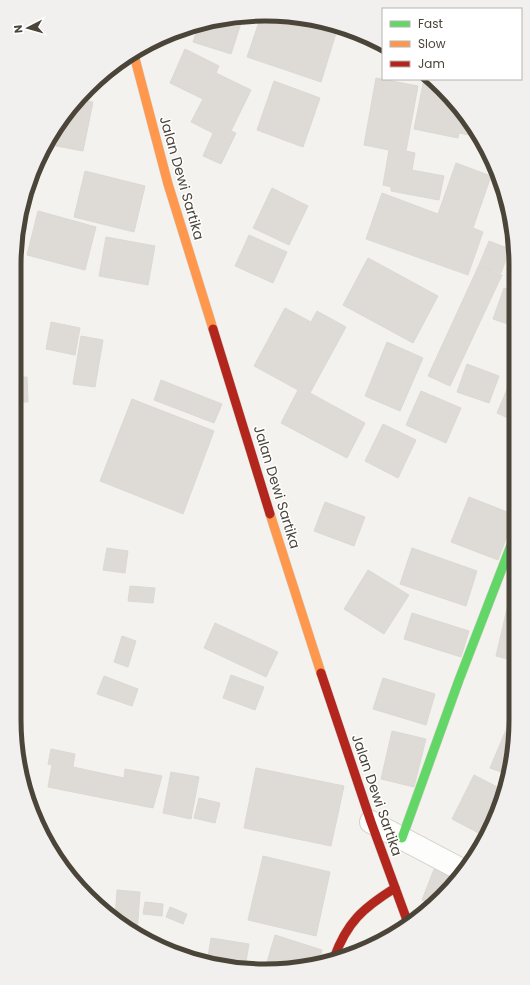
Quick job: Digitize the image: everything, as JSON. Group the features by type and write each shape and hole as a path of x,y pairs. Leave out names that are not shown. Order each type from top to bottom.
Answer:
{"street":[{"name":"Jalan Dewi Sartika","path":"135,59 152,130 172,199 300,609 371,822 407,919"},
{"path":"402,838 464,665 509,550"},
{"path":"371,822 459,869"},
{"path":"336,953 350,923 359,912 395,888"}],"building":[{"path":"259,21 297,23 336,32 321,82 247,57"},
{"path":"233,23 241,23 231,54 193,42 197,31"},
{"path":"185,49 219,66 216,73 251,90 231,131 236,133 221,164 203,156 213,133 191,122 203,99 170,83"},
{"path":"376,78 418,86 406,151 415,153 412,170 444,176 439,200 391,191 391,187 383,185 389,150 364,145"},
{"path":"424,80 438,92 459,116 472,135 459,133 458,138 414,129"},
{"path":"274,81 320,98 303,147 257,130"},
{"path":"85,101 93,102 83,151 53,145 71,116"},
{"path":"456,163 491,176 473,228 483,232 468,275 366,239 382,193 438,214"},
{"path":"85,171 145,186 134,232 74,217"},
{"path":"272,188 308,206 289,245 253,228"},
{"path":"29,203 26,230 24,230"},
{"path":"38,211 96,227 85,270 27,255"},
{"path":"249,235 287,252 273,283 235,266"},
{"path":"106,237 155,246 148,285 99,276"},
{"path":"489,241 508,248 508,254 501,273 479,265"},
{"path":"368,258 438,296 413,343 343,305"},
{"path":"479,265 502,275 450,386 428,376"},
{"path":"504,288 509,290 509,324 493,319"},
{"path":"285,308 311,322 317,311 346,327 310,393 365,423 347,458 281,423 298,390 254,366"},
{"path":"51,322 80,328 75,355 46,349"},
{"path":"81,336 103,340 95,387 73,384"},
{"path":"387,342 423,358 400,411 365,396"},
{"path":"467,364 499,376 489,403 457,392"},
{"path":"21,377 27,377 28,402 21,402"},
{"path":"161,380 222,404 214,423 154,400"},
{"path":"508,387 509,419 497,413"},
{"path":"421,391 461,408 446,443 406,425"},
{"path":"132,399 214,431 183,514 100,481"},
{"path":"383,424 416,440 398,478 365,461"},
{"path":"469,497 509,513 509,531 498,560 451,542"},
{"path":"325,502 365,517 354,546 314,531"},
{"path":"107,548 128,551 125,573 103,570"},
{"path":"412,548 477,571 466,606 400,584"},
{"path":"368,570 409,595 384,634 344,609"},
{"path":"130,586 155,588 153,603 128,601"},
{"path":"509,600 509,659 496,656"},
{"path":"412,613 469,631 461,657 404,639"},
{"path":"215,623 278,652 266,677 204,648"},
{"path":"122,636 136,641 128,667 114,662"},
{"path":"231,675 264,687 255,710 223,698"},
{"path":"104,676 138,689 132,706 97,694"},
{"path":"383,678 435,694 426,725 373,709"},
{"path":"508,725 507,752 503,773 490,768"},
{"path":"392,731 426,739 414,787 381,779"},
{"path":"51,749 75,754 73,767 124,778 125,769 162,776 153,808 48,787 52,765 48,764"},
{"path":"256,768 344,786 331,846 244,828"},
{"path":"171,772 199,777 191,819 163,813"},
{"path":"474,775 499,788 481,834 452,819"},
{"path":"199,798 220,803 215,823 194,818"},
{"path":"263,856 330,872 316,936 248,920"},
{"path":"436,864 457,872 438,893 427,902 422,900"},
{"path":"117,890 140,892 137,928 115,913"},
{"path":"145,902 163,904 162,916 143,914"},
{"path":"170,907 187,914 183,924 166,917"},
{"path":"275,935 322,950 320,958 297,962 266,964"},
{"path":"211,938 249,944 246,963 208,957"}],"traffic: fast":[{"path":"402,838 459,680 509,551"}],"traffic: slow":[{"path":"135,59 168,184 213,329"},
{"path":"270,514 321,673"}],"traffic: jam":[{"path":"213,329 270,514"},
{"path":"321,673 371,822 407,919"},
{"path":"336,953 339,945 357,917 374,902 395,888"}]}
